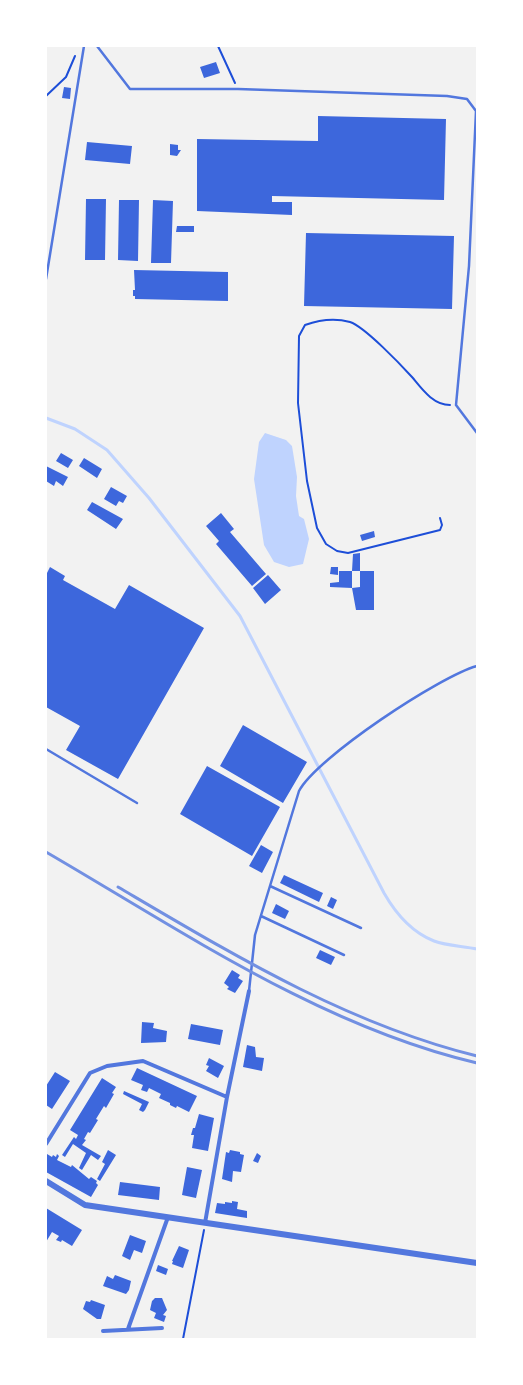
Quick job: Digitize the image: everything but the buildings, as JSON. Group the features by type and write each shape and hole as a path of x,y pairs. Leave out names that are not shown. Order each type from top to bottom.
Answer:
{"street":[{"path":"204,1223 227,1097 249,991"},
{"path":"46,1144 90,1073 107,1066 142,1061 227,1097"},
{"path":"46,1181 85,1205 477,1262"},
{"path":"128,1329 168,1217"},
{"path":"103,1331 162,1328"}],"lane":[{"path":"46,279 84,46"},
{"path":"97,46 130,89 238,89 447,96 467,100 476,111 469,266 456,405 477,433"},
{"path":"249,991 255,935 298,791 309,776 368,729 407,703 464,669 477,666"},
{"path":"46,749 137,803"},
{"path":"270,886 361,928"},
{"path":"261,916 344,955"}],"path":[{"path":"218,46 238,89"},
{"path":"46,96 66,77 77,52"},
{"path":"440,518 442,525 440,530 348,553 337,551 326,544 316,528 307,481 298,403 299,336 304,325 315,321 332,320 351,323 364,332 384,350 411,376 426,394 443,405 456,405"},
{"path":"183,1339 195,1283 204,1223"}],"water":[{"path":"265,433 286,440 292,446 297,477 296,496 299,516 304,519 309,539 303,564 289,567 274,562 264,545 254,479 259,442"}],"waterway":[{"path":"46,418 75,429 107,450 149,498 240,616 384,893 399,915 418,933 434,941 477,949"}],"railway":[{"path":"46,852 201,944 254,974 308,1001 363,1026 420,1047 477,1063"},
{"path":"118,887 247,961 336,1006 382,1026 477,1056"}]}
